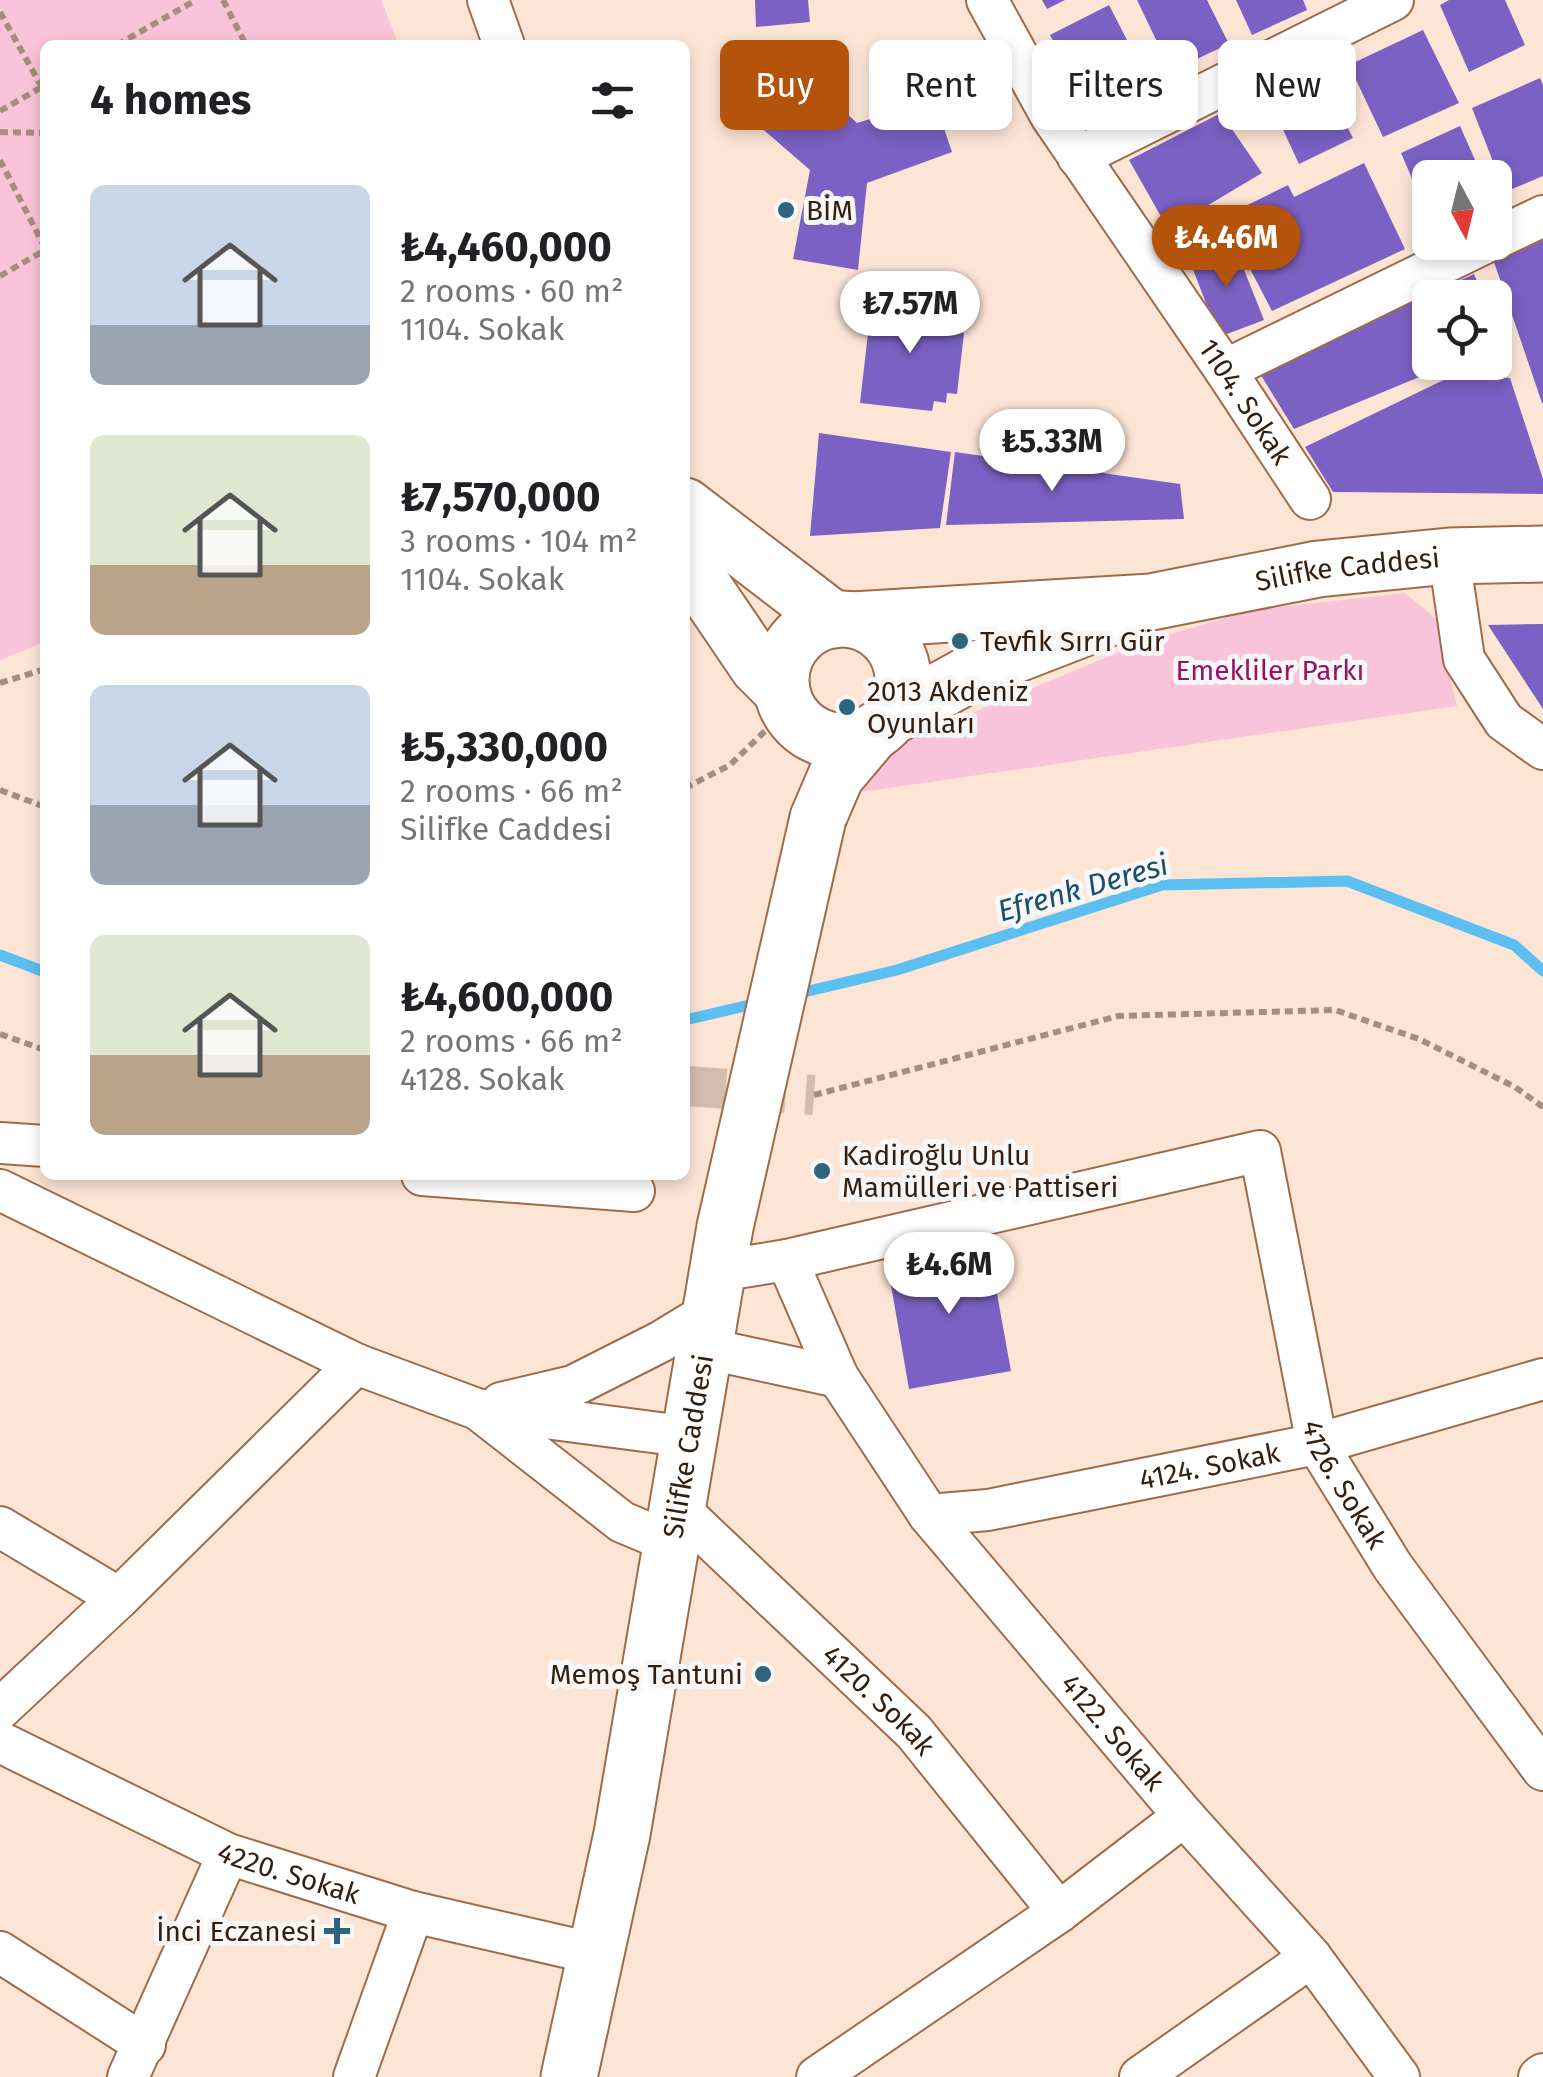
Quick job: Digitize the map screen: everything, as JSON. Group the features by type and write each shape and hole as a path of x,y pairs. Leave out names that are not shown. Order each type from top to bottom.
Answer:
{"street":[{"path":"488,0 502,40"},
{"name":"1104. Sokak","path":"988,0 1051,116 1310,499"},
{"path":"1078,157 1392,0"},
{"path":"1512,231 1543,216"},
{"path":"1226,370 1451,260"},
{"path":"690,510 843,620 870,626 885,636 902,666 904,684 882,724"},
{"path":"690,548 703,586 758,667 812,734 828,740 846,741 980,668 1151,602"},
{"name":"Silifke Caddesi","path":"1151,602 1318,569 1449,556 1543,554"},
{"path":"1449,556 1464,659 1504,720 1543,749"},
{"path":"818,818 782,671 787,652 799,636 815,625 843,620 1151,602"},
{"name":"Silifke Caddesi","path":"569,2077 622,1834 714,1289 818,818 836,776 882,724"},
{"path":"0,1143 40,1146"},
{"name":"4126. Sokak","path":"787,1260 1260,1151 1317,1444 1393,1567 1543,1770"},
{"path":"488,1180 634,1191"},
{"path":"0,1190 356,1364 477,1408 690,1437"},
{"path":"477,1408 573,1386 660,1342 714,1289 787,1260"},
{"name":"4122. Sokak","path":"787,1260 838,1377 929,1515 1310,1958 1399,2077"},
{"path":"714,1289 838,1377"},
{"path":"0,1709 119,1598 356,1364"},
{"name":"4124. Sokak","path":"929,1515 988,1510 1317,1444 1543,1379"},
{"path":"477,1408 622,1522 675,1525"},
{"name":"4120. Sokak","path":"675,1525 914,1732 1059,1912"},
{"path":"0,1527 119,1598"},
{"name":"4220. Sokak","path":"0,1742 228,1854 413,1912 596,1954"},
{"path":"817,2077 1059,1912 1184,1816"},
{"path":"0,1952 137,2061 228,1854"},
{"path":"354,2077 413,1912"},
{"path":"1140,2077 1310,1958"}],"path":[{"path":"126,40 196,0"},
{"path":"223,0 243,40"},
{"path":"0,12 40,82"},
{"path":"0,112 40,91"},
{"path":"0,132 40,133"},
{"path":"0,160 40,239"},
{"path":"0,275 40,252"},
{"path":"0,683 40,671"},
{"path":"690,785 730,765 789,707"},
{"path":"0,790 40,805"},
{"path":"814,1096 1118,1016 1335,1010 1419,1039 1515,1087 1543,1107"},
{"path":"0,1034 40,1048"}],"green space":[{"path":"0,0 381,0 397,40 40,40 40,644 0,660"},
{"name":"Emekliler Parkı","path":"1405,593 1436,619 1457,706 854,793 890,747 1146,641 1253,610"}],"building":[{"path":"755,0 808,0 810,22 756,27"},
{"path":"1042,0 1065,0 1047,9"},
{"path":"1137,0 1207,0 1227,40 1218,40 1218,49 1198,58 1198,40 1156,40"},
{"path":"1236,0 1303,0 1307,10 1252,35"},
{"path":"1449,0 1505,0 1525,45 1469,72 1440,5"},
{"path":"1109,5 1127,40 1053,40 1050,35"},
{"path":"1423,30 1459,103 1383,137 1356,80 1356,62"},
{"path":"1540,78 1543,176 1512,189 1512,160 1492,160 1472,108"},
{"path":"1218,115 1218,130 1233,130 1262,173 1168,229 1129,160 1188,130 1198,130 1198,125"},
{"path":"849,116 857,123 869,119 869,130 945,130 952,152 867,183 858,270 793,259 810,170 764,130 849,130"},
{"path":"1460,126 1475,160 1412,160 1412,178 1401,153"},
{"path":"1283,130 1349,130 1353,138 1299,164"},
{"path":"1364,163 1405,249 1272,311 1223,217 1288,185 1294,197"},
{"path":"1543,235 1543,403 1512,315 1512,280 1500,280 1493,260 1512,260 1512,248"},
{"path":"1233,242 1264,320 1219,337 1189,259"},
{"path":"872,298 946,306 945,318 954,319 952,332 964,333 957,394 947,393 946,403 934,401 932,411 860,403"},
{"path":"1412,302 1412,380 1294,429 1259,372"},
{"path":"1444,380 1511,380 1543,479 1543,494 1333,492 1305,447"},
{"path":"819,433 951,452 940,528 810,536"},
{"path":"955,452 1180,484 1184,519 946,525"},
{"path":"1543,624 1543,709 1488,625"},
{"path":"988,1244 1011,1371 909,1389 887,1262"}],"waterway":[{"name":"Efrenk Deresi","path":"796,994 897,970 1162,885 1347,881 1514,945 1543,971"},
{"name":"Efrenk Deresi","path":"0,955 40,970"},
{"name":"Efrenk Deresi","path":"690,1019 758,1003"}],"tunnel":[{"path":"690,1086 814,1095"}],"place":[{"name":"BİM","path":"786,210"},
{"name":"Tevfik Sırrı Gür","path":"960,641"},
{"name":"2013 Akdeniz Oyunları","path":"847,707"},
{"name":"Kadiroğlu Unlu Mamülleri ve Pattiseri","path":"822,1171"},
{"name":"Memoş Tantuni","path":"763,1674"},
{"name":"İnci Eczanesi","path":"337,1931"}]}
